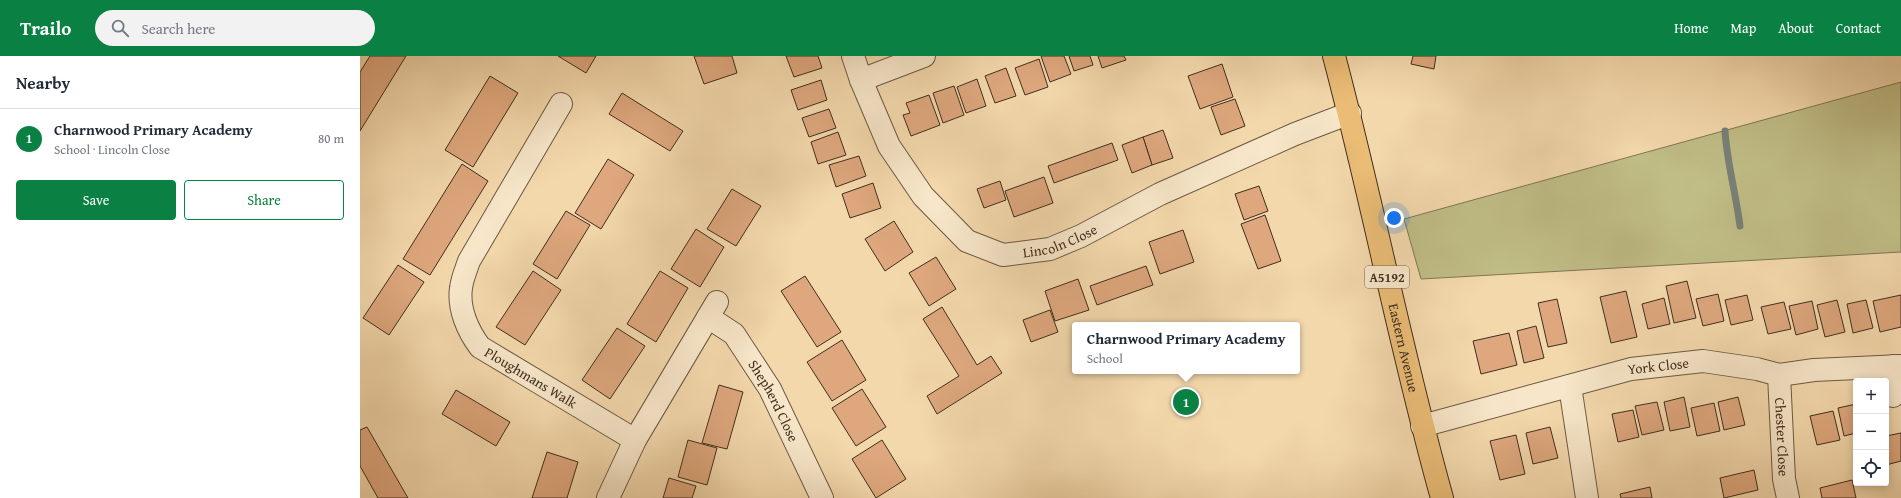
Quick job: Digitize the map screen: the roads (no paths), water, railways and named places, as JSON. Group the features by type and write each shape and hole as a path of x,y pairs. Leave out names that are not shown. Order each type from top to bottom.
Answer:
{"highway":[{"name":"Eastern Avenue","path":"1334,56 1350,113 1422,426 1442,498"}],"street":[{"name":"Lincoln Close","path":"853,56 861,80 889,146 923,196 967,241 1003,255 1050,249 1081,236 1160,194 1295,134 1350,113"},
{"path":"861,80 924,56"},
{"name":"Ploughmans Walk","path":"549,112 469,261 460,289 463,313 470,333 480,346 635,440"},
{"name":"Shepherd Close","path":"608,498 635,440 712,309 734,334 770,389 822,498"},
{"name":"York Close","path":"1422,426 1631,369 1703,361 1756,369 1779,375 1814,370 1897,366"},
{"path":"1893,396 1897,366"},
{"name":"Chester Close","path":"1779,375 1784,479 1788,498"},
{"path":"1570,386 1587,498"}],"waterway":[{"path":"1725,131 1740,226"}],"place":[{"name":"Charnwood Primary Academy","path":"1186,402"}]}
